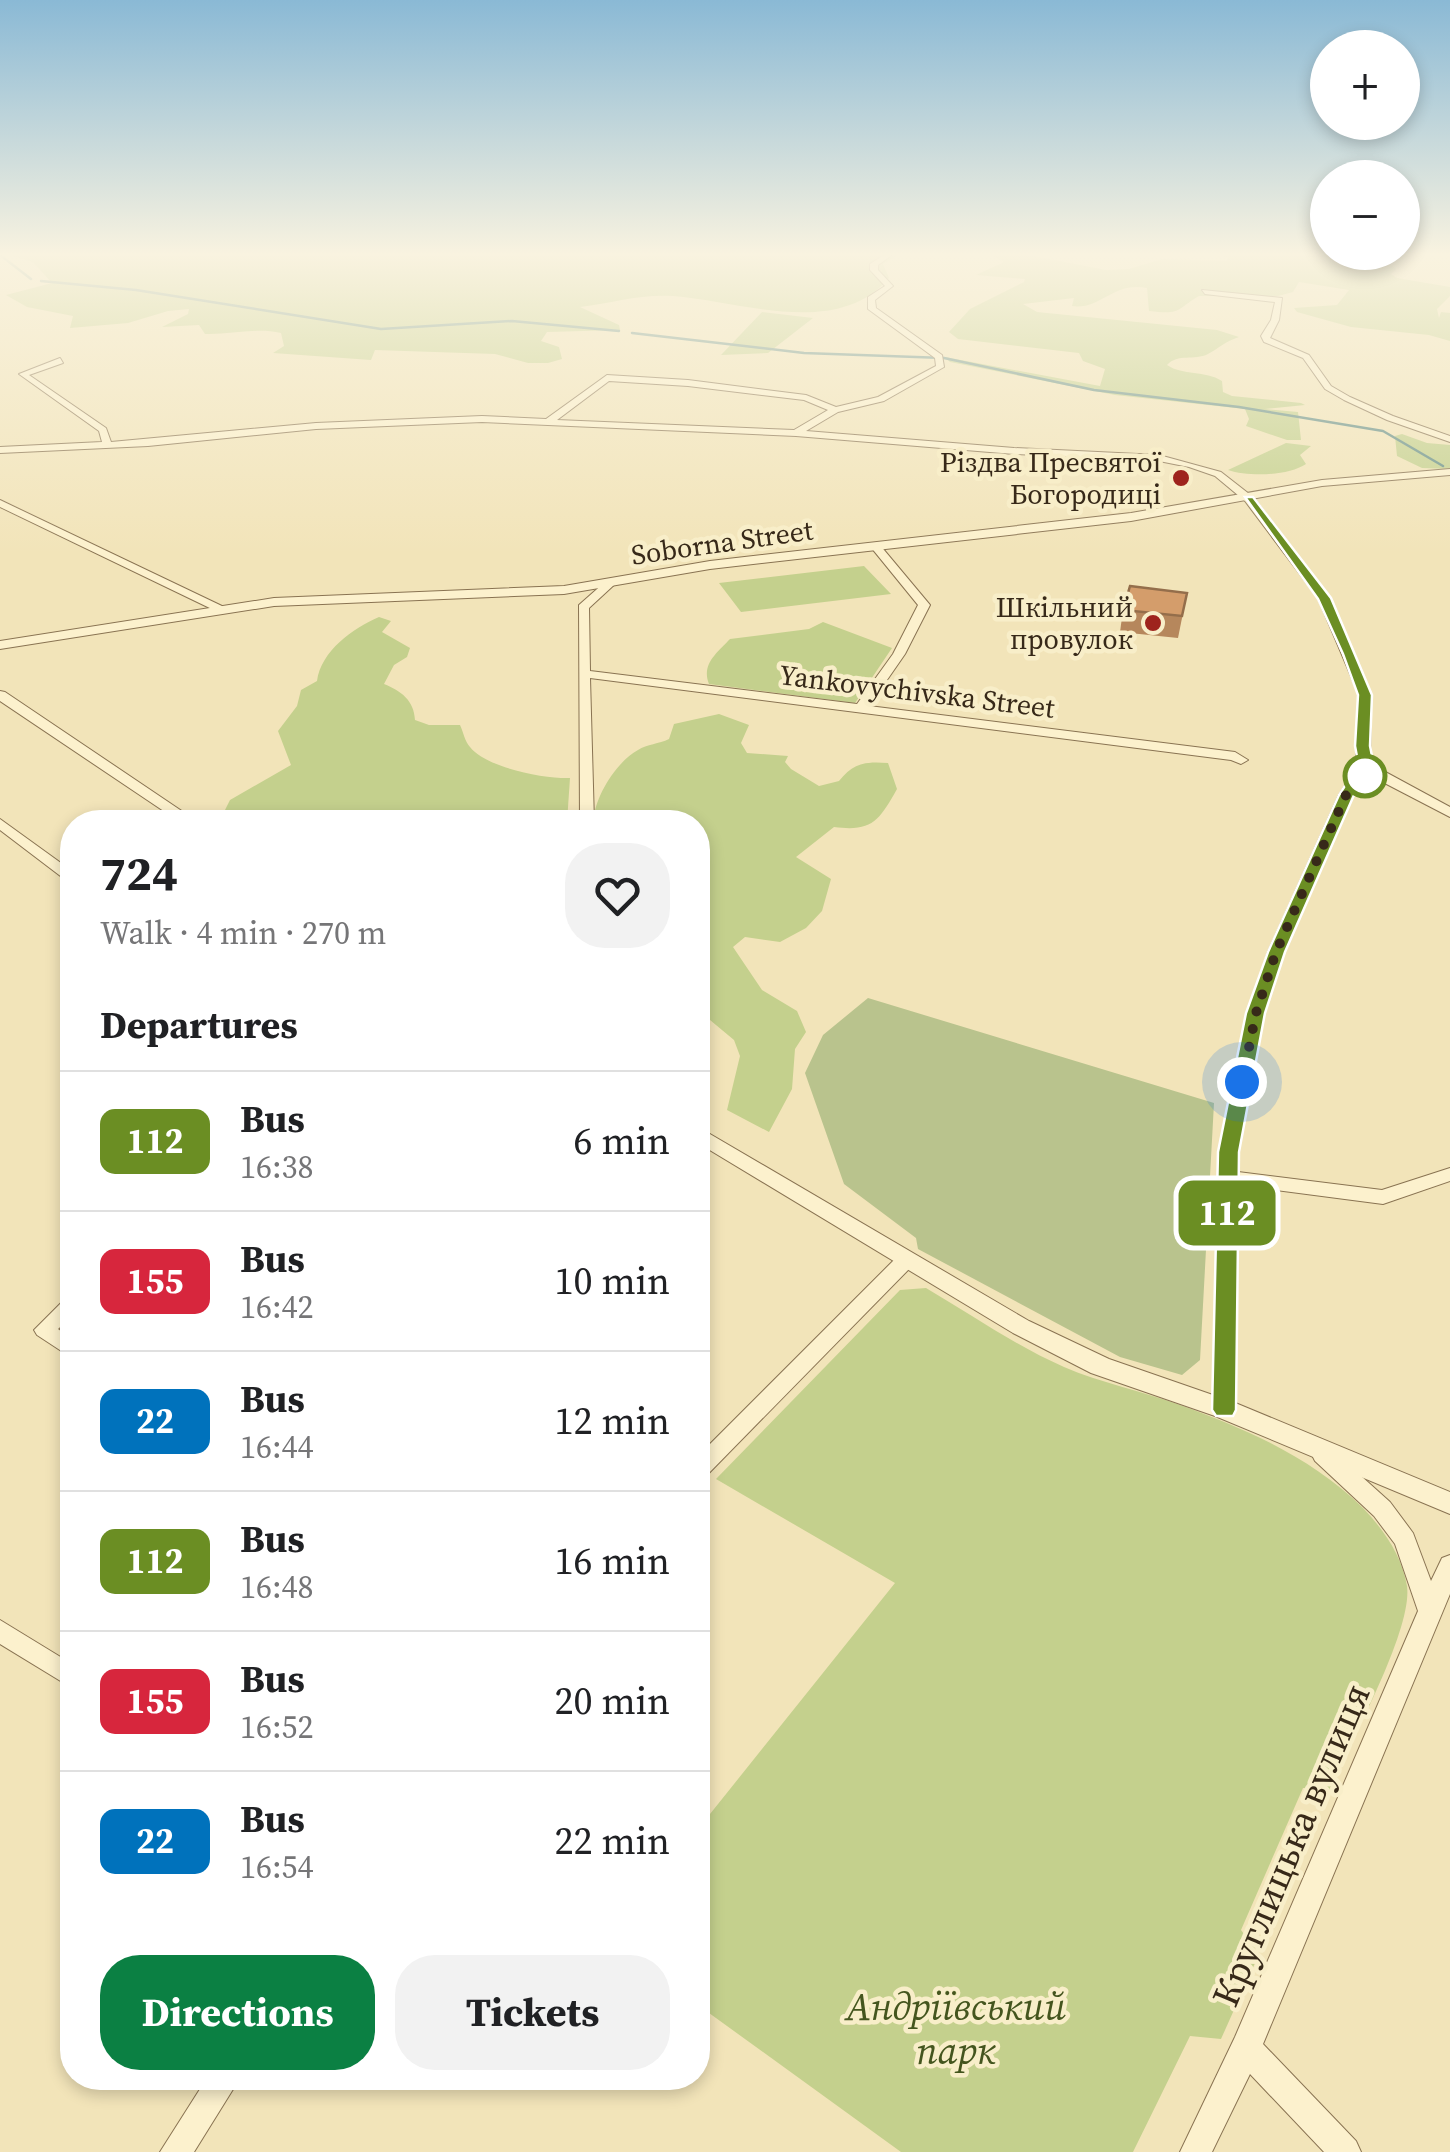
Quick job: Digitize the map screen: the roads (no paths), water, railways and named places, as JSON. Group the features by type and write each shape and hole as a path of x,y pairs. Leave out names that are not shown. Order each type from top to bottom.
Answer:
{"street":[{"path":"796,433 834,410 881,398 920,381 940,367 940,358 932,352"},
{"path":"1297,352 1313,362 1322,382 1333,390 1402,423 1450,439"},
{"path":"60,362 23,374 103,430 107,445"},
{"path":"548,422 607,378 688,383 806,398 834,410"},
{"path":"0,450 482,418 796,433 1158,458 1218,474 1249,499 1324,598 1350,654 1365,695 1365,762 1373,771 1450,813"},
{"name":"Soborna Street","path":"0,645 220,609 321,599 516,594 608,584 710,565 1130,517 1322,484 1450,472"},
{"path":"0,502 220,609"},
{"path":"860,709 900,654 924,605 875,546"},
{"path":"586,810 582,608 608,584"},
{"name":"Yankovychivska Street","path":"585,674 1235,756 1241,760"},
{"path":"0,695 172,810"},
{"path":"1224,1410 1228,1152 1256,1013 1276,952 1346,795 1356,781 1373,771"},
{"path":"1,824 60,869"},
{"path":"710,1141 905,1261 1021,1327 1100,1366 1224,1410 1450,1503"},
{"path":"1227,1177 1383,1197 1450,1174"},
{"path":"710,1458 905,1261"},
{"path":"60,1314 44,1330 60,1341"},
{"path":"1311,1446 1346,1473 1406,1540 1430,1610"},
{"name":"Круглицька вулиця","path":"1196,2152 1246,2048 1450,1565"},
{"path":"0,1630 60,1669"},
{"path":"1246,2048 1345,2152"},
{"path":"176,2152 217,2090"}],"waterway":[{"path":"799,352 944,358 1094,390 1239,407 1383,431 1443,466"}],"place":[{"name":"Різдва Пресвятої Богородиці","path":"1181,478"},
{"name":"Шкільний провулок","path":"1153,623"}],"park label":[{"name":"Андріївський парк","path":"956,2029"}]}
